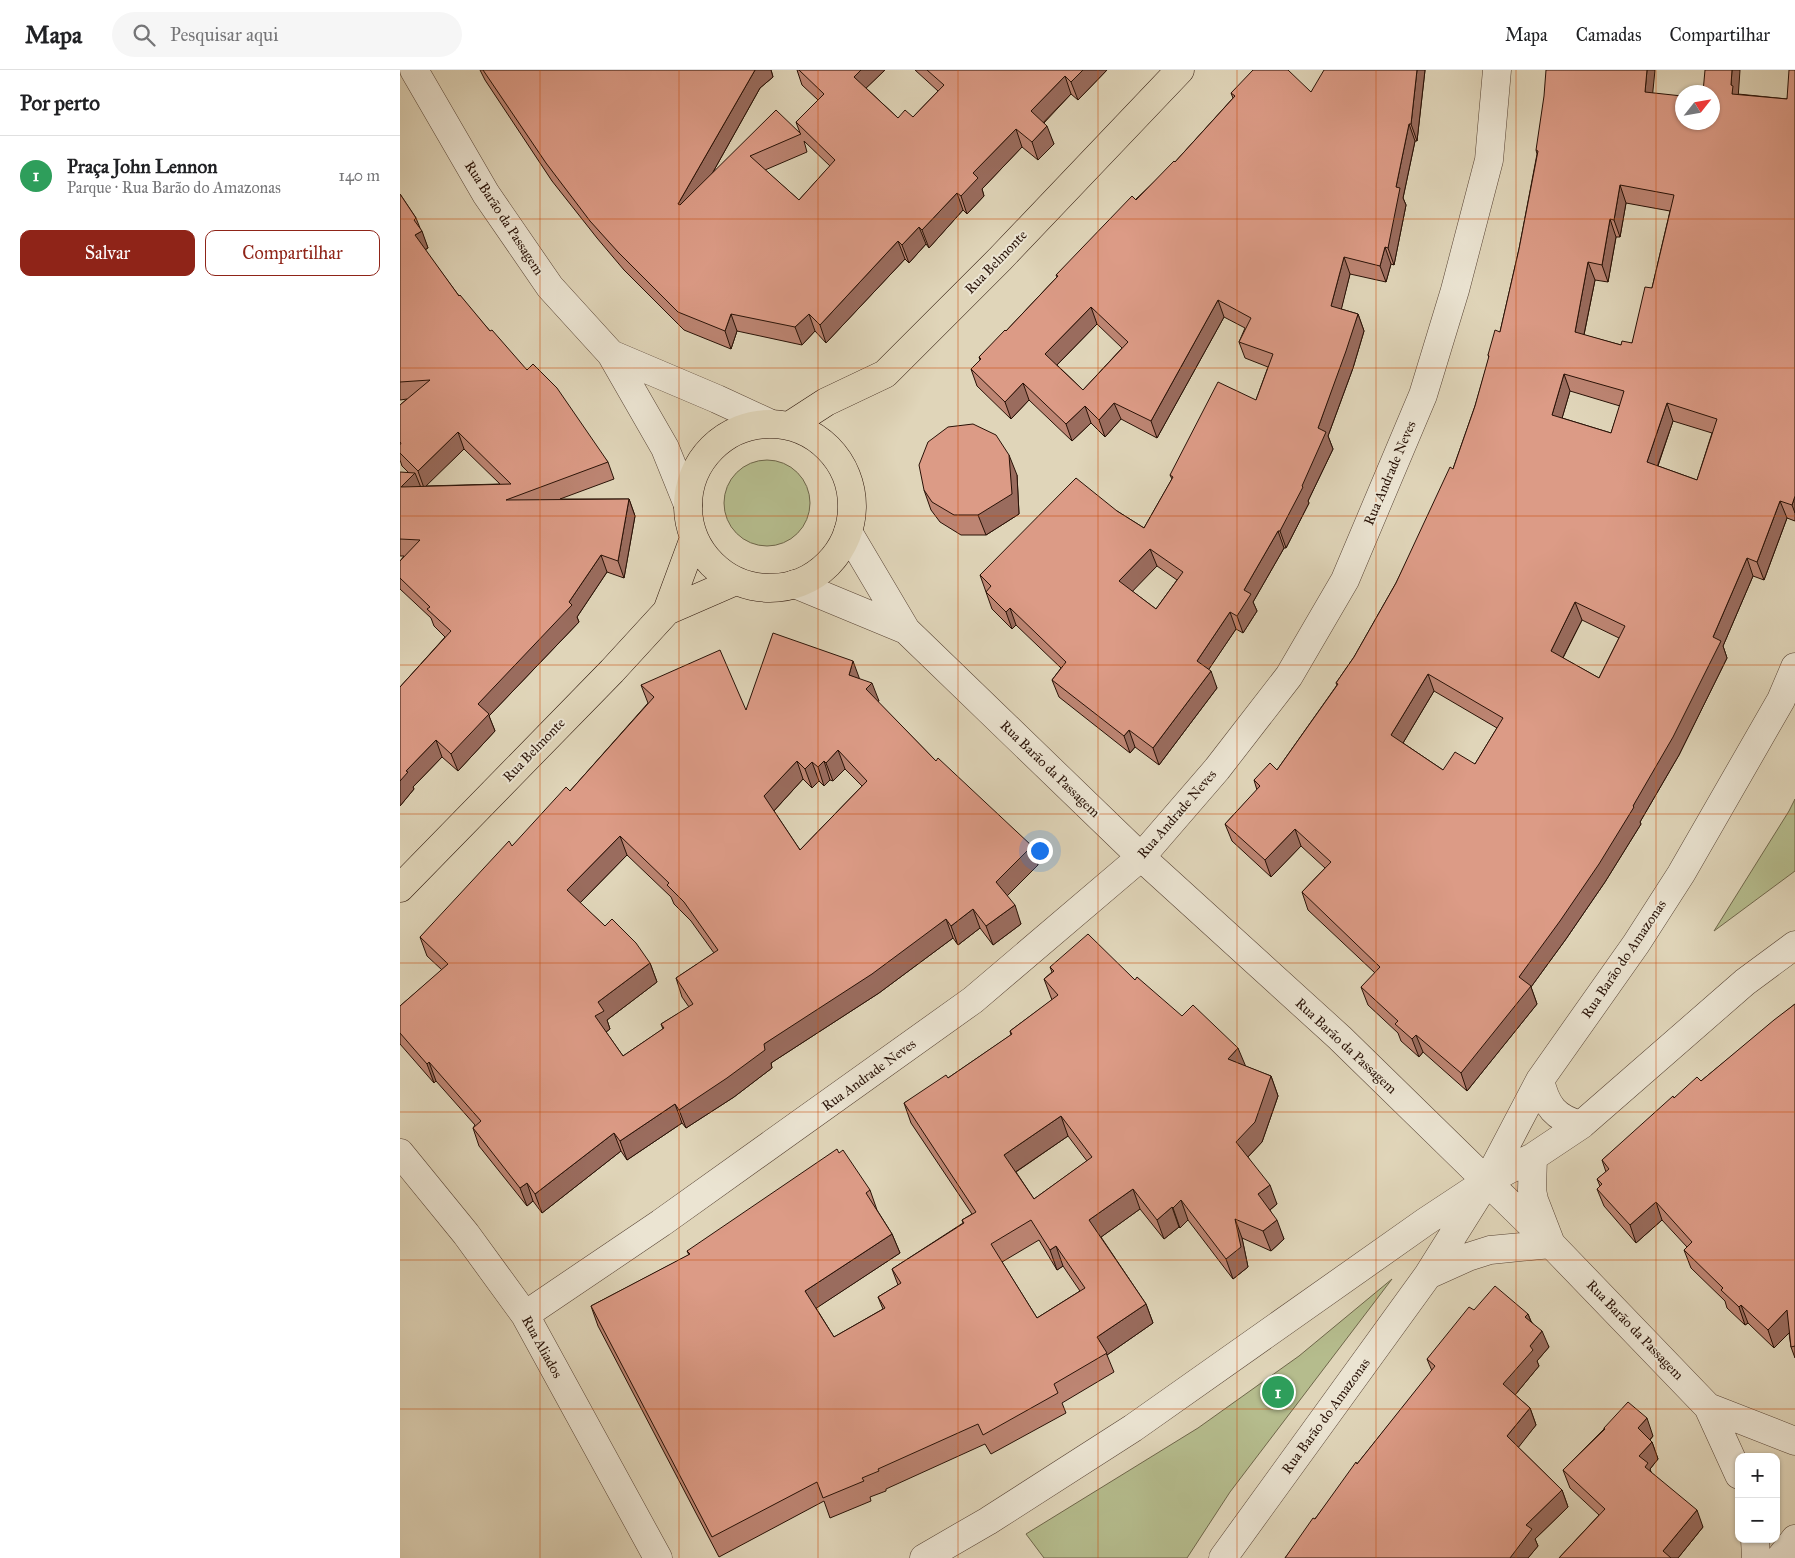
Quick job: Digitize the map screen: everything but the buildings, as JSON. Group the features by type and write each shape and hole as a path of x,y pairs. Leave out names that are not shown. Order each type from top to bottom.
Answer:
{"main road":[{"name":"Rua Belmonte","path":"779,424 885,374 1000,259 1180,70"},
{"path":"779,424 807,432 823,443 836,458 846,474 851,493 852,512 848,532 828,564 795,584 784,588 765,588 736,581 711,564 694,538 689,522 689,488 695,471 703,457 715,444 731,433 750,426 779,424"},
{"name":"Rua Belmonte","path":"400,888 612,671 667,611 694,538"},
{"name":"Rua Belmonte","path":"667,611 736,581"}],"street":[{"name":"Rua Barão da Passagem","path":"414,70 486,194 550,287 611,354 665,448 688,505"},
{"name":"Rua Andrade Neves","path":"525,1315 662,1223 973,1000 1141,857 1217,769 1289,676 1345,580 1423,395 1452,298 1488,160 1497,70"},
{"name":"Rua Barão da Passagem","path":"611,354 779,424"},
{"name":"Rua Barão da Passagem","path":"848,532 906,630 1141,857 1340,1038 1551,1244 1708,1407 1795,1441"},
{"name":"Rua Barão da Passagem","path":"795,584 906,630"},
{"name":"Rua Barão do Amazonas","path":"1223,1558 1428,1275 1487,1181 1540,1080 1636,944 1681,874 1781,700 1795,667"},
{"path":"924,1558 988,1521 1133,1428 1425,1222 1487,1181 1533,1157 1581,1125 1745,982 1795,945"},
{"path":"1540,1080 1544,1096 1554,1112 1570,1122 1581,1125"},
{"name":"Rua Aliados","path":"400,1153 466,1234 525,1315 658,1558"},
{"path":"1533,1157 1532,1190 1534,1200 1551,1244"},
{"path":"1425,1222 1438,1232 1445,1246"},
{"name":"Rua Barão do Amazonas","path":"1428,1275 1468,1257 1490,1250 1551,1244"},
{"path":"1708,1407 1735,1466"},
{"path":"1780,1558 1795,1539"},
{"path":"1754,1543 1756,1558"}],"green space":[{"path":"767,460 783,463 791,467 803,479 807,487 810,503 807,519 803,527 791,539 783,543 767,546 751,543 743,539 731,527 727,519 724,503 727,487 731,479 743,467 751,463"},
{"path":"1795,799 1795,871 1714,931 1789,811"},
{"path":"1392,1279 1230,1492 1187,1558 1044,1558 1026,1534 1198,1428 1299,1356"}],"place":[{"name":"Praça John Lennon","path":"1278,1392"}]}
